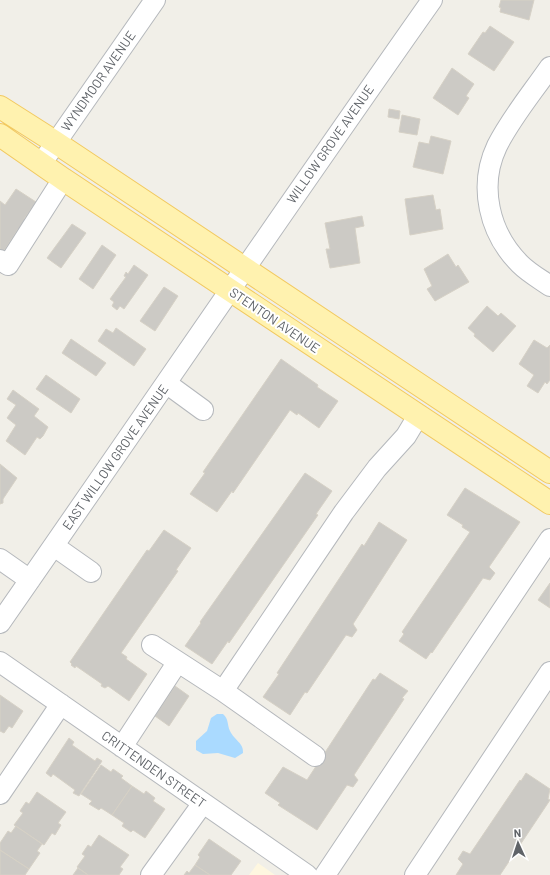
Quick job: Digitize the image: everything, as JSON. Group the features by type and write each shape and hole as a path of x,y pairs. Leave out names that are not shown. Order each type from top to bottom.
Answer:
{"main road":[{"name":"STENTON AVENUE","path":"0,107 55,142 550,472"},
{"name":"STENTON AVENUE","path":"0,135 63,179 550,503"}],"street":[{"name":"WYNDMOOR AVENUE","path":"41,164 155,0"},
{"name":"WILLOW GROVE AVENUE","path":"230,290 432,0"},
{"path":"550,67 509,125 497,147 490,168 488,191 492,218 502,242 521,265 550,286"},
{"path":"0,260 8,265 63,179"},
{"name":"EAST WILLOW GROVE AVENUE","path":"0,624 230,290"},
{"path":"166,383 203,410"},
{"path":"223,691 344,512 376,468 406,436 418,416"},
{"path":"325,875 550,538"},
{"path":"54,546 91,572"},
{"path":"0,559 30,580"},
{"path":"152,645 177,663 223,691 315,756"},
{"name":"CRITTENDEN STREET","path":"0,662 307,875"},
{"path":"122,747 177,663"},
{"path":"415,875 550,672"},
{"path":"0,794 61,704"},
{"path":"151,875 203,803"}],"shaded area":[{"path":"258,863 275,875 249,875"}],"water":[{"path":"217,714 223,714 225,716 230,731 242,747 243,753 235,758 218,753 203,754 196,750 196,741 207,731 211,718"}],"building":[{"path":"501,0 534,0 529,20 500,12 501,8 499,7"},
{"path":"490,26 514,42 494,71 468,54 483,32 485,33"},
{"path":"452,68 474,84 466,96 469,98 458,115 433,98"},
{"path":"389,109 400,111 399,119 388,117"},
{"path":"402,115 420,119 417,135 399,132"},
{"path":"431,136 451,141 443,174 413,167 419,142 429,144"},
{"path":"16,189 36,202 24,219 29,222 22,232 18,229 2,254 0,253 0,201 5,205"},
{"path":"433,195 436,210 440,209 443,229 410,235 405,199"},
{"path":"362,216 364,226 355,228 360,263 330,268 326,249 330,249 325,223"},
{"path":"72,224 86,233 61,268 47,258"},
{"path":"102,245 116,255 93,289 79,279"},
{"path":"448,254 456,267 458,265 469,282 435,301 427,289 432,286 424,269"},
{"path":"134,265 148,275 124,309 120,306 117,310 112,306 114,302 110,299 126,277 124,276 126,272 128,274"},
{"path":"164,287 178,296 155,331 140,321"},
{"path":"487,306 498,316 501,313 516,326 493,352 474,336 475,334 468,328"},
{"path":"116,328 146,349 134,366 98,341 106,329 113,333"},
{"path":"71,339 106,363 96,376 62,353"},
{"path":"534,340 547,348 550,345 550,380 547,384 545,382 538,393 527,386 534,375 519,364"},
{"path":"281,359 338,401 319,428 298,413 297,415 290,410 233,493 232,491 217,512 190,494 205,473 203,472"},
{"path":"46,375 80,399 71,413 36,389"},
{"path":"13,390 39,409 34,416 48,427 40,439 37,437 25,455 6,441 16,425 7,418 16,405 7,399"},
{"path":"0,464 17,478 3,499 3,503 0,504"},
{"path":"305,473 332,491 316,514 318,515 229,643 228,641 212,664 185,646 201,623 200,622"},
{"path":"465,488 520,522 489,567 495,573 490,580 483,578 432,653 431,652 426,659 399,641 404,634 402,632 470,532 462,527 463,525 447,515"},
{"path":"379,522 407,540 353,624 357,630 352,637 346,635 307,693 305,692 290,715 263,697 279,674 277,673 362,544 364,546"},
{"path":"164,530 191,548 176,570 178,571 121,653 127,657 126,659 147,674 129,701 108,686 105,688 101,686 102,684 76,666 75,668 70,662 147,550 149,551"},
{"path":"550,583 550,608 538,600"},
{"path":"380,673 408,691 402,698 404,699 354,775 358,780 353,787 347,785 317,830 278,805 280,803 265,793 283,767 307,780 373,679 375,680"},
{"path":"175,686 189,696 169,726 155,716"},
{"path":"0,695 23,711 12,728 9,726 4,733 0,731"},
{"path":"69,738 74,742 72,745 95,761 97,758 102,761 79,796 73,793 75,790 53,774 51,777 46,773"},
{"path":"101,765 111,772 113,769 123,776 121,778 132,786 112,815 101,808 99,810 89,804 92,801 81,794"},
{"path":"526,773 550,789 548,799 550,800 500,875 456,875 463,864 458,859 463,851 470,854"},
{"path":"132,786 144,794 146,791 155,798 153,801 165,809 145,838 133,830 131,832 122,826 124,823 112,815"},
{"path":"37,792 66,812 58,823 61,825 55,835 52,833 44,845 14,825 23,813 20,811 26,802 29,804"},
{"path":"16,826 42,844 37,851 40,853 29,869 0,850 0,843 8,831 11,833"},
{"path":"99,835 129,855 120,867 123,869 119,875 88,875 77,867 85,856 82,854 88,845 91,847"},
{"path":"209,839 241,861 231,875 210,875 195,865 200,857 198,855"},
{"path":"0,850 29,869 25,875 0,875"},
{"path":"195,865 210,875 184,875 187,871 189,873"},
{"path":"78,868 88,875 73,875"}]}
